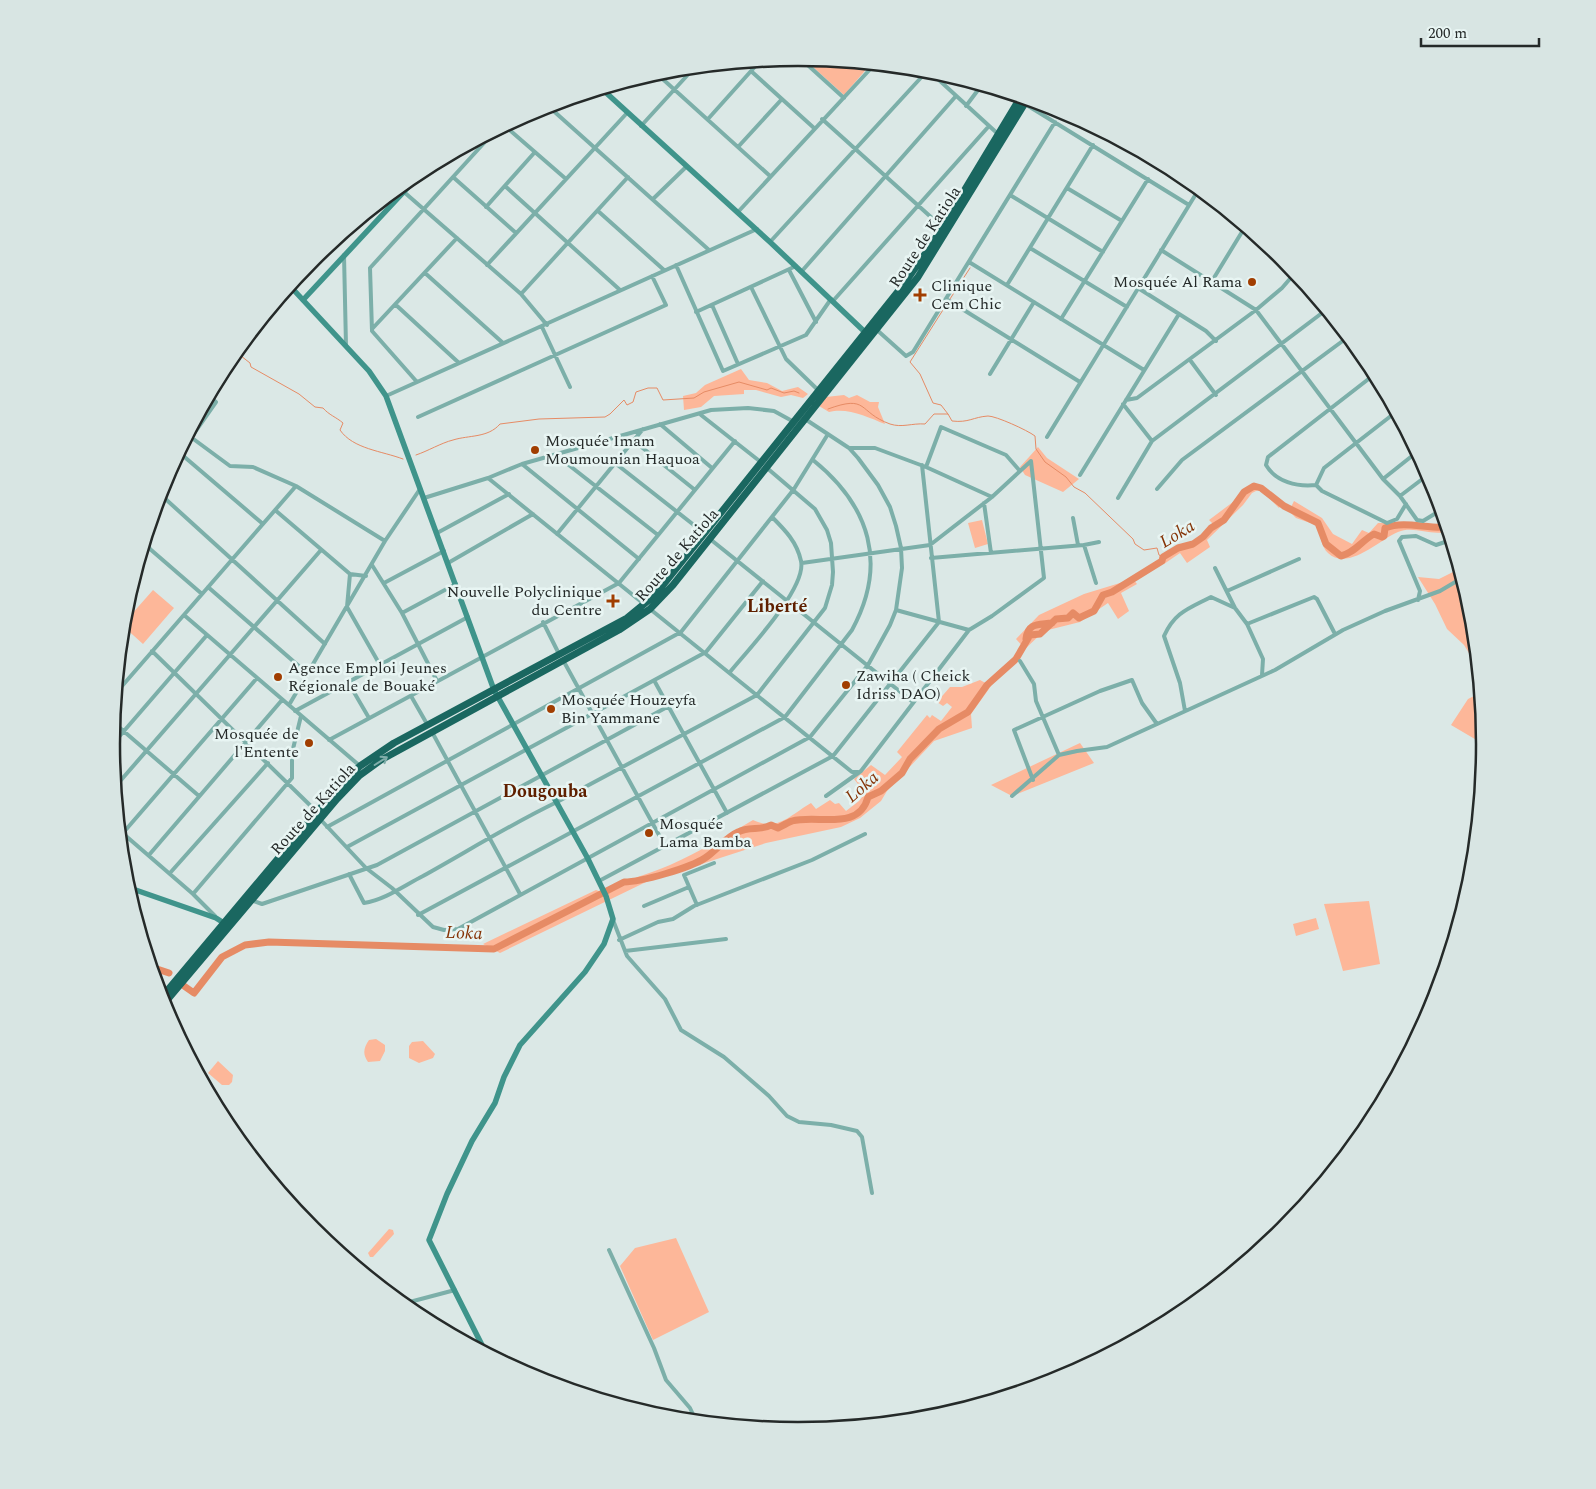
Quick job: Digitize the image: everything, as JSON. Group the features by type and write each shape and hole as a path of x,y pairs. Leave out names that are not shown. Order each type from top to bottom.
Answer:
{"highway":[{"name":"Route de Katiola","path":"166,991 250,900 318,816 358,776 430,729 562,657 647,607 708,537 868,335 916,268 998,134 1021,104"},
{"name":"Route de Katiola","path":"765,465 794,422 803,418 820,391 868,335 876,330 926,264 1022,104"},
{"name":"Route de Katiola","path":"168,997 227,924 360,766 388,747 430,729"}],"street":[{"path":"809,67 844,98"},
{"path":"708,119 754,68"},
{"path":"738,212 822,119 869,70"},
{"path":"751,71 814,128"},
{"path":"642,126 687,76"},
{"path":"770,242 921,78"},
{"path":"663,80 770,176"},
{"path":"940,81 998,134"},
{"path":"966,106 978,90"},
{"path":"606,94 757,229 868,335"},
{"path":"802,272 956,96"},
{"path":"738,147 782,99"},
{"path":"1039,111 1189,205"},
{"path":"554,112 709,250"},
{"path":"487,265 627,113"},
{"path":"822,119 942,227"},
{"path":"876,330 909,356 1055,122"},
{"path":"676,265 722,371 779,348 806,335 832,300 989,126"},
{"path":"510,131 566,179"},
{"path":"417,382 372,329 370,268 483,144"},
{"path":"1007,285 1093,146"},
{"path":"486,207 535,152"},
{"path":"653,199 686,167"},
{"path":"453,177 516,233"},
{"path":"521,294 628,177"},
{"path":"1061,319 1148,179"},
{"path":"505,186 620,290"},
{"path":"1067,188 1122,221"},
{"path":"405,192 521,294 544,326 570,387"},
{"path":"303,300 402,194"},
{"path":"1010,194 1103,252"},
{"path":"1047,437 1195,195"},
{"path":"598,211 664,270"},
{"path":"386,396 757,229"},
{"path":"1212,281 1242,232"},
{"path":"372,329 457,238"},
{"path":"1030,248 1085,283 1126,306"},
{"path":"1161,250 1256,310 1383,479 1400,496 1420,521 1435,513"},
{"path":"344,255 346,346"},
{"path":"969,262 1144,370"},
{"path":"696,312 796,266"},
{"path":"789,270 816,322"},
{"path":"425,273 503,343"},
{"path":"418,417 666,305 652,276"},
{"path":"1126,400 1137,398 1216,341 1256,310 1290,278"},
{"path":"751,287 779,348 790,364 820,391"},
{"path":"1138,288 1206,331 1216,341"},
{"path":"294,290 346,346 378,383 386,396 496,693 603,888 619,940 625,951 665,999 681,1030 724,1057 769,1096 787,1116 798,1122 831,1125 858,1131 862,1136 872,1193"},
{"path":"946,299 1080,382"},
{"path":"990,374 1034,302"},
{"path":"396,305 459,363"},
{"path":"712,305 738,364"},
{"path":"1080,475 1179,314"},
{"path":"1118,498 1152,442 1321,314"},
{"path":"1157,490 1182,460 1343,341"},
{"path":"1190,360 1216,395"},
{"path":"1369,379 1268,457 1266,465 1269,471 1281,479 1296,485 1316,485 1322,491 1387,524 1396,520 1406,504"},
{"path":"205,416 216,402 214,400"},
{"path":"1123,404 1152,442"},
{"path":"424,498 488,478 522,464 644,428 701,415 711,410 748,408 774,411 794,422"},
{"path":"349,874 364,903 395,891 490,839 527,816 622,768 757,694 815,623 829,598 832,585 830,543 821,518 794,489 701,415"},
{"path":"1316,485 1324,468 1391,416"},
{"path":"152,651 289,783 366,868 395,891 418,915 437,929 458,929 810,737 868,665 883,639 896,610 902,568 901,548 890,507 878,486 849,448 803,418"},
{"path":"660,424 712,468"},
{"path":"599,881 833,756 939,622 930,546 924,466 941,427 1006,455 1020,471"},
{"path":"557,534 644,428"},
{"path":"327,827 681,632 794,489 828,434"},
{"path":"193,440 230,466 253,467 296,486 385,541"},
{"path":"634,441 695,490"},
{"path":"329,740 543,622 619,584 735,441"},
{"path":"849,448 875,448 924,466 992,497"},
{"path":"556,455 658,535"},
{"path":"1383,479 1411,456"},
{"path":"184,457 263,524"},
{"path":"418,915 784,717 842,645 860,615 866,599 870,576 870,552 863,525 852,500 835,479 813,460"},
{"path":"802,563 832,557 930,546 992,497 1031,461 1044,578 992,616 969,630 858,772 826,796"},
{"path":"615,463 913,702"},
{"path":"522,464 639,559"},
{"path":"488,478 647,607 706,652 852,772 858,772"},
{"path":"1400,496 1422,479"},
{"path":"123,685 296,486"},
{"path":"289,705 385,541 420,489"},
{"path":"437,533 509,494"},
{"path":"166,499 325,644"},
{"path":"984,503 991,553"},
{"path":"275,510 350,574 366,576"},
{"path":"448,563 533,514"},
{"path":"730,672 787,601 798,578 802,563 791,538 772,518"},
{"path":"1073,518 1078,546"},
{"path":"1418,600 1420,591 1399,541 1402,537 1416,536 1436,545 1445,542"},
{"path":"932,558 1078,546 1099,542"},
{"path":"1084,545 1096,583"},
{"path":"149,548 202,594"},
{"path":"121,780 321,550"},
{"path":"384,583 444,551"},
{"path":"1227,591 1299,559"},
{"path":"372,565 402,614 437,681"},
{"path":"1215,568 1235,608 1247,624 1263,659 1262,675"},
{"path":"350,574 348,607 380,665"},
{"path":"1012,796 1022,786 1033,780 1045,765 1059,756 1076,750 1106,747 1262,675 1334,634 1385,611 1418,600 1456,581"},
{"path":"346,848 461,787 527,749 655,682 706,652 763,582"},
{"path":"402,614 456,584"},
{"path":"208,587 308,674"},
{"path":"1185,711 1180,682 1164,636 1171,622 1179,614 1211,597 1235,608"},
{"path":"1247,624 1314,597 1318,599 1334,634"},
{"path":"896,610 969,630"},
{"path":"184,615 360,766"},
{"path":"295,711 468,617"},
{"path":"543,622 665,846"},
{"path":"120,735 207,635"},
{"path":"1020,661 1034,684 1036,701 1059,756"},
{"path":"125,826 174,774 257,678"},
{"path":"1033,780 1014,730 1100,691 1132,680 1142,703 1157,724"},
{"path":"348,682 369,718"},
{"path":"655,682 727,813"},
{"path":"411,696 520,894"},
{"path":"148,855 282,700"},
{"path":"250,900 262,904 377,865 669,706"},
{"path":"193,894 294,775 292,753 301,716"},
{"path":"120,728 199,796"},
{"path":"170,874 268,763"},
{"path":"619,940 658,922 673,919 697,905 812,860 865,834"},
{"path":"126,836 193,894 216,918"},
{"path":"697,905 684,875 714,863"},
{"path":"644,906 689,887"},
{"path":"136,890 216,918 227,924"},
{"path":"482,1344 429,1241 447,1194 472,1140 495,1104 504,1077 520,1046 585,972 604,944 613,919"},
{"path":"625,951 726,940"},
{"path":"609,1250 654,1348 666,1380 690,1408 693,1414"},
{"path":"413,1301 455,1290"}],"shaded area":[{"path":"813,67 866,70 844,95"},
{"path":"741,369 749,380 767,383 782,391 798,387 808,394 803,398 791,395 781,397 756,390 744,390 744,394 714,396 701,407 684,410 683,396 696,393 705,385"},
{"path":"844,395 849,398 857,395 870,402 879,402 878,407 885,424 850,412 829,412 819,406 826,397"},
{"path":"1038,447 1047,458 1079,479 1063,492 1025,475 1020,467"},
{"path":"1252,484 1260,486 1283,502 1279,508 1262,491 1258,490 1252,493 1243,505 1207,540 1210,547 1187,563 1180,553 1164,564 1159,557 1184,546 1200,536 1213,524 1209,520 1241,496"},
{"path":"1294,501 1322,518 1333,534 1352,544 1362,530 1369,533 1378,523 1416,522 1427,526 1440,525 1442,532 1404,530 1354,557 1336,558 1328,553 1322,544 1316,525 1296,518 1289,511"},
{"path":"982,520 988,544 975,548 968,523"},
{"path":"1454,572 1470,654 1464,645 1447,629 1435,604 1418,577 1439,579"},
{"path":"1133,579 1137,584 1121,593 1129,611 1118,619 1108,603 1080,622 1044,631 1025,649 1016,639 1039,615 1084,594"},
{"path":"153,590 174,608 143,644 130,632 133,613"},
{"path":"980,680 991,686 971,714 972,728 934,741 887,791 881,801 860,818 841,827 766,843 646,882 500,953 483,944 596,890 601,892 670,865 753,820 770,824 777,823 811,803 816,809 830,800 835,804 839,803 846,811 859,801 865,793 854,779 871,765 885,775 902,757 897,752 927,715 930,718 932,715 941,721 952,707 947,703 943,706 937,702 950,687 962,687"},
{"path":"1475,696 1476,740 1451,725 1468,699"},
{"path":"1080,743 1094,763 1012,796 991,785"},
{"path":"1369,901 1380,964 1343,971 1324,904"},
{"path":"1316,918 1319,929 1296,936 1293,924"},
{"path":"376,1039 385,1045 385,1051 380,1061 368,1062 364,1053 365,1048 369,1040"},
{"path":"423,1041 435,1054 433,1058 419,1063 409,1058 409,1046 412,1042"},
{"path":"218,1061 233,1075 232,1082 229,1085 222,1085 208,1073"},
{"path":"389,1229 393,1230 394,1234 373,1257 370,1257 368,1253"},
{"path":"676,1238 709,1312 653,1340 620,1266 635,1248"}],"waterway":[{"path":"950,299 970,268"},
{"path":"948,302 910,362 920,374 933,403 941,405 948,414"},
{"path":"242,357 250,363 251,367 299,394 315,407 323,408 343,423 340,430 352,441 368,449 403,459"},
{"path":"416,455 448,441 490,432 500,424 539,419 605,417 624,400 627,405 633,402 636,392 648,388 657,388 663,400 694,398 704,392 739,382 767,390 771,388 784,393 794,391 799,393"},
{"path":"828,409 850,403 857,404 880,419 899,426 925,424 934,414 948,414 952,421 967,421 988,416 1012,424 1035,436 1036,449 1045,462 1066,477 1074,487 1085,493 1133,539 1135,544 1144,550 1157,548 1159,555 1163,557"},
{"name":"Loka","path":"184,986 194,993 222,957 245,945 269,942 494,949 624,882 653,877 698,862 729,837 742,830 763,828 771,825 778,828 792,821 802,819 836,820 856,815 863,808 868,797 881,791 902,773 910,759 939,729 968,712 987,685 1016,659 1030,635 1040,634 1056,619 1068,618 1073,613 1079,618 1094,611 1103,595 1112,592 1162,561 1163,557 1178,548 1193,544 1203,537 1211,528 1224,520 1244,492 1254,486 1261,488 1284,506 1318,523 1326,544 1341,556 1351,552 1374,534 1384,536 1385,528 1400,525 1440,527"},
{"path":"1026,639 1029,630 1035,625 1052,623"},
{"name":"Loka","path":"158,969 169,973"}],"place":[{"name":"Mosquée Al Rama","path":"1252,282"},
{"name":"Clinique Cem Chic","path":"920,295"},
{"name":"Mosquée Imam Moumounian Haquoa","path":"535,450"},
{"name":"Nouvelle Polyclinique du Centre","path":"613,601"},
{"name":"Agence Emploi Jeunes Régionale de Bouaké","path":"278,677"},
{"name":"Zawiha ( Cheick Idriss DAO)","path":"846,685"},
{"name":"Mosquée Houzeyfa Bin Yammane","path":"551,709"},
{"name":"Mosquée de l'Entente","path":"309,743"},
{"name":"Mosquée Lama Bamba","path":"649,833"}],"district":[{"name":"Liberté","path":"777,606"},
{"name":"Dougouba","path":"545,791"}]}
